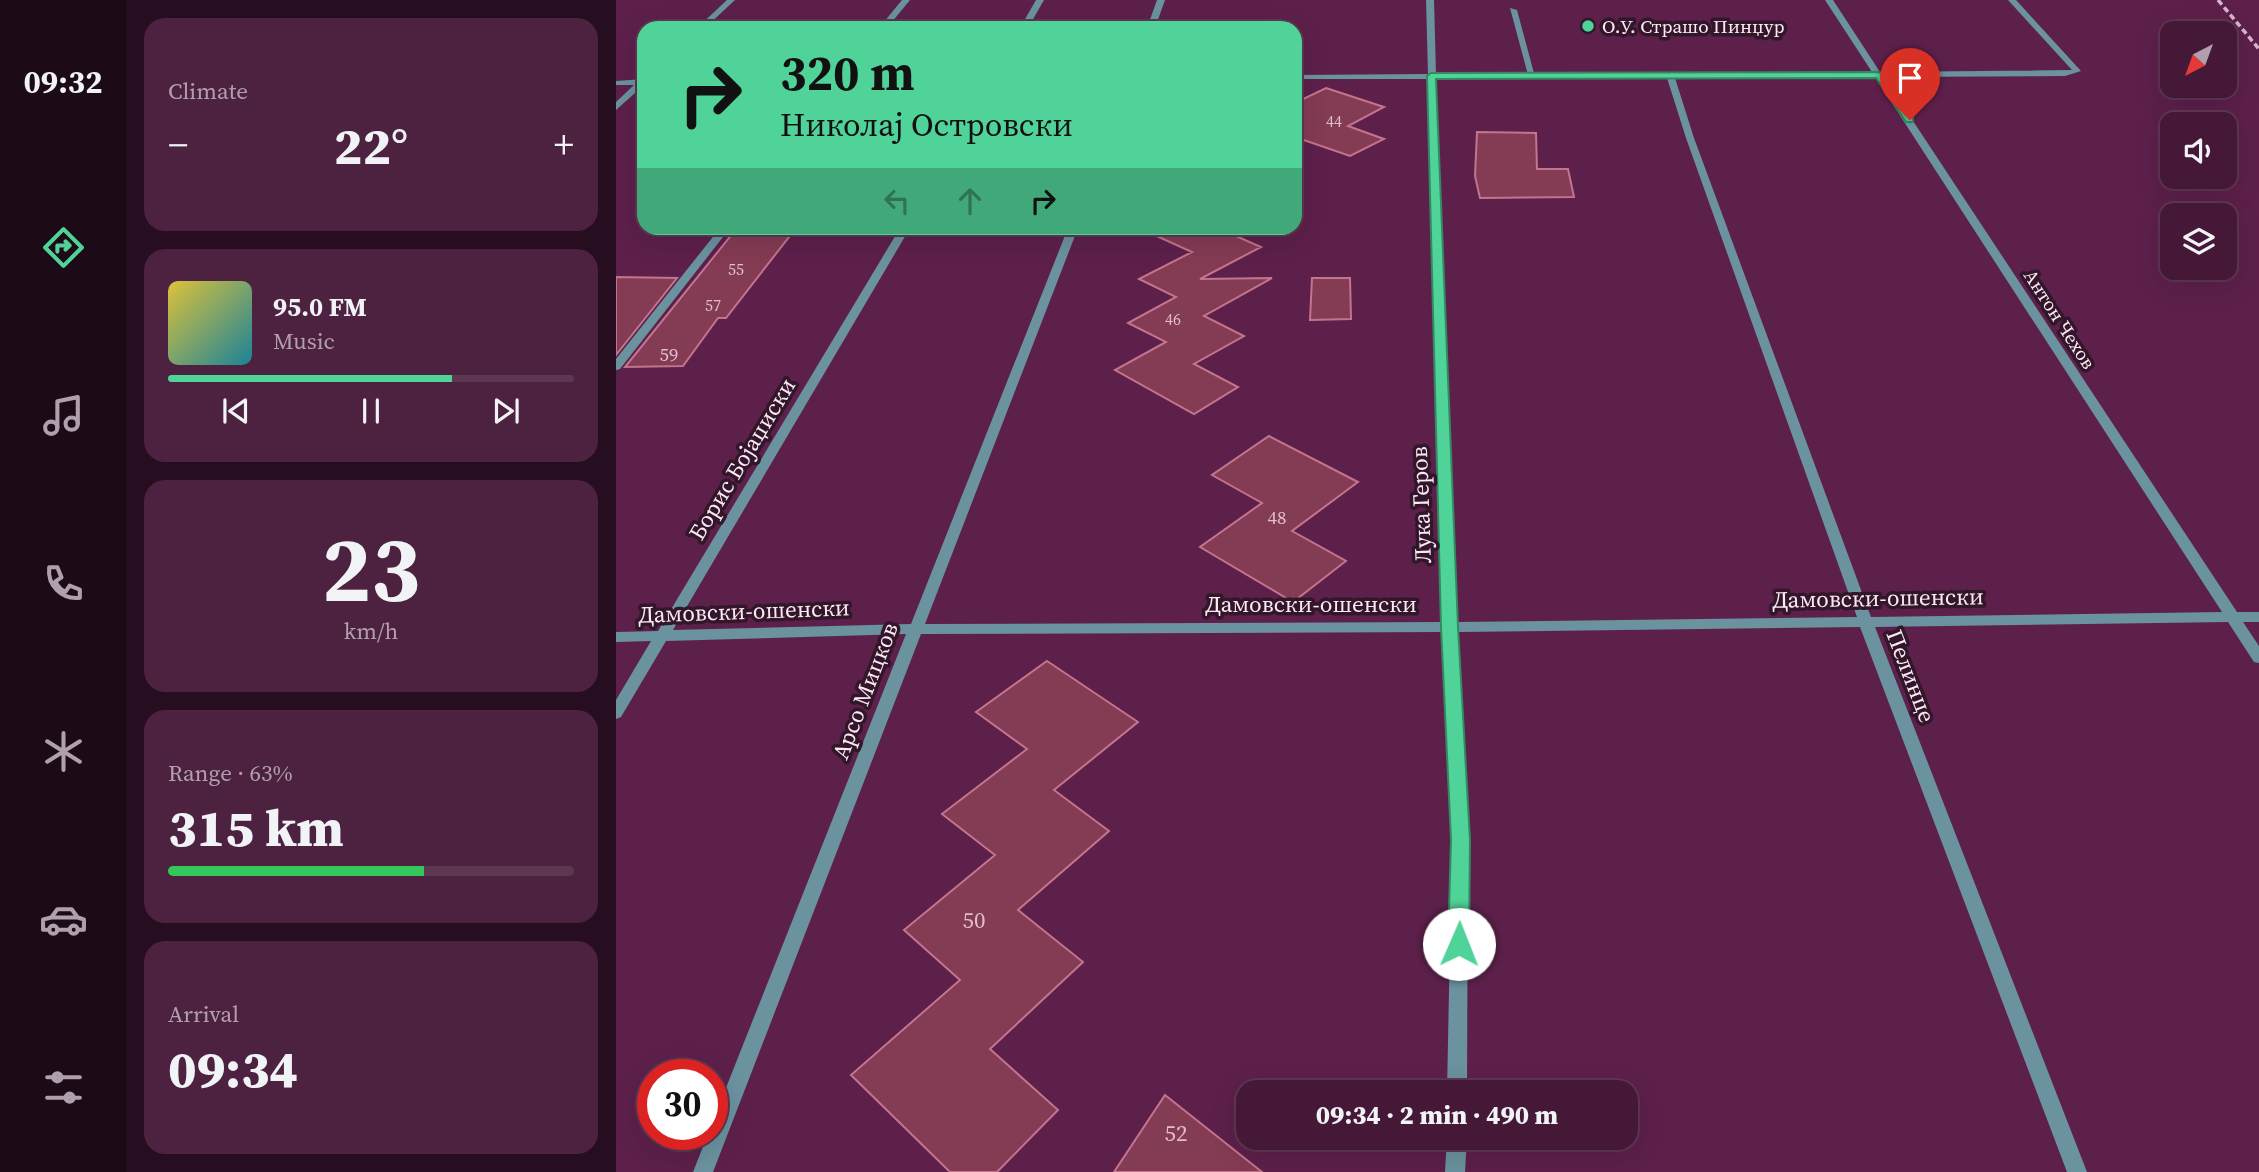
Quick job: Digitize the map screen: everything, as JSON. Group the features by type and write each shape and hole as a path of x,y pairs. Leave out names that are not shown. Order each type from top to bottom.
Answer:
{"street":[{"path":"708,21 731,0"},
{"path":"889,21 906,0"},
{"path":"1028,21 1040,0"},
{"path":"1154,21 1161,0"},
{"name":"Лука Геров","path":"1430,0 1449,627 1460,840 1457,1080"},
{"name":"Антон Чехов","path":"1829,0 2259,658"},
{"path":"1302,77 2065,74 2077,71 2012,0"},
{"path":"1513,10 1532,75"},
{"name":"Пелинце","path":"1670,74 1690,138 1865,620 2077,1172"},
{"path":"616,83 637,82"},
{"path":"616,107 637,88"},
{"path":"616,367 720,235"},
{"name":"Борис Бојаџиски","path":"616,713 901,235"},
{"name":"Арсо Мицков","path":"703,1172 1070,235"},
{"name":"Дамовски-ошенски","path":"616,637 914,629 1449,627 2259,617"},
{"path":"1455,1172 1456,1150"}],"building":[{"path":"1326,88 1384,107 1348,126 1384,139 1350,156 1302,139 1302,100"},
{"path":"1477,132 1536,133 1537,169 1568,169 1574,197 1480,198 1475,176"},
{"path":"731,235 791,235 726,318 718,318 683,366 625,367"},
{"path":"1154,235 1234,235 1261,247 1200,279 1272,278 1204,316 1244,336 1194,364 1238,387 1194,414 1115,370 1166,342 1128,323 1176,297 1139,279 1192,252"},
{"path":"616,277 677,278 616,355"},
{"path":"1312,278 1350,278 1351,319 1310,320"},
{"path":"1269,436 1358,482 1292,531 1346,561 1293,602 1200,547 1262,503 1212,475"},
{"path":"1047,661 1138,722 1054,790 1109,831 1018,910 1083,962 990,1049 1058,1110 997,1172 950,1172 851,1075 960,980 904,930 995,855 942,814 1027,749 976,712"},
{"path":"1165,1095 1262,1172 1114,1172"}],"railway":[{"path":"2218,0 2259,49"}],"place":[{"name":"О.У. Страшо Пинџур","path":"1588,26"}],"route":[{"path":"1459,944 1460,840 1449,627 1431,76 1878,75 1910,120"}]}
